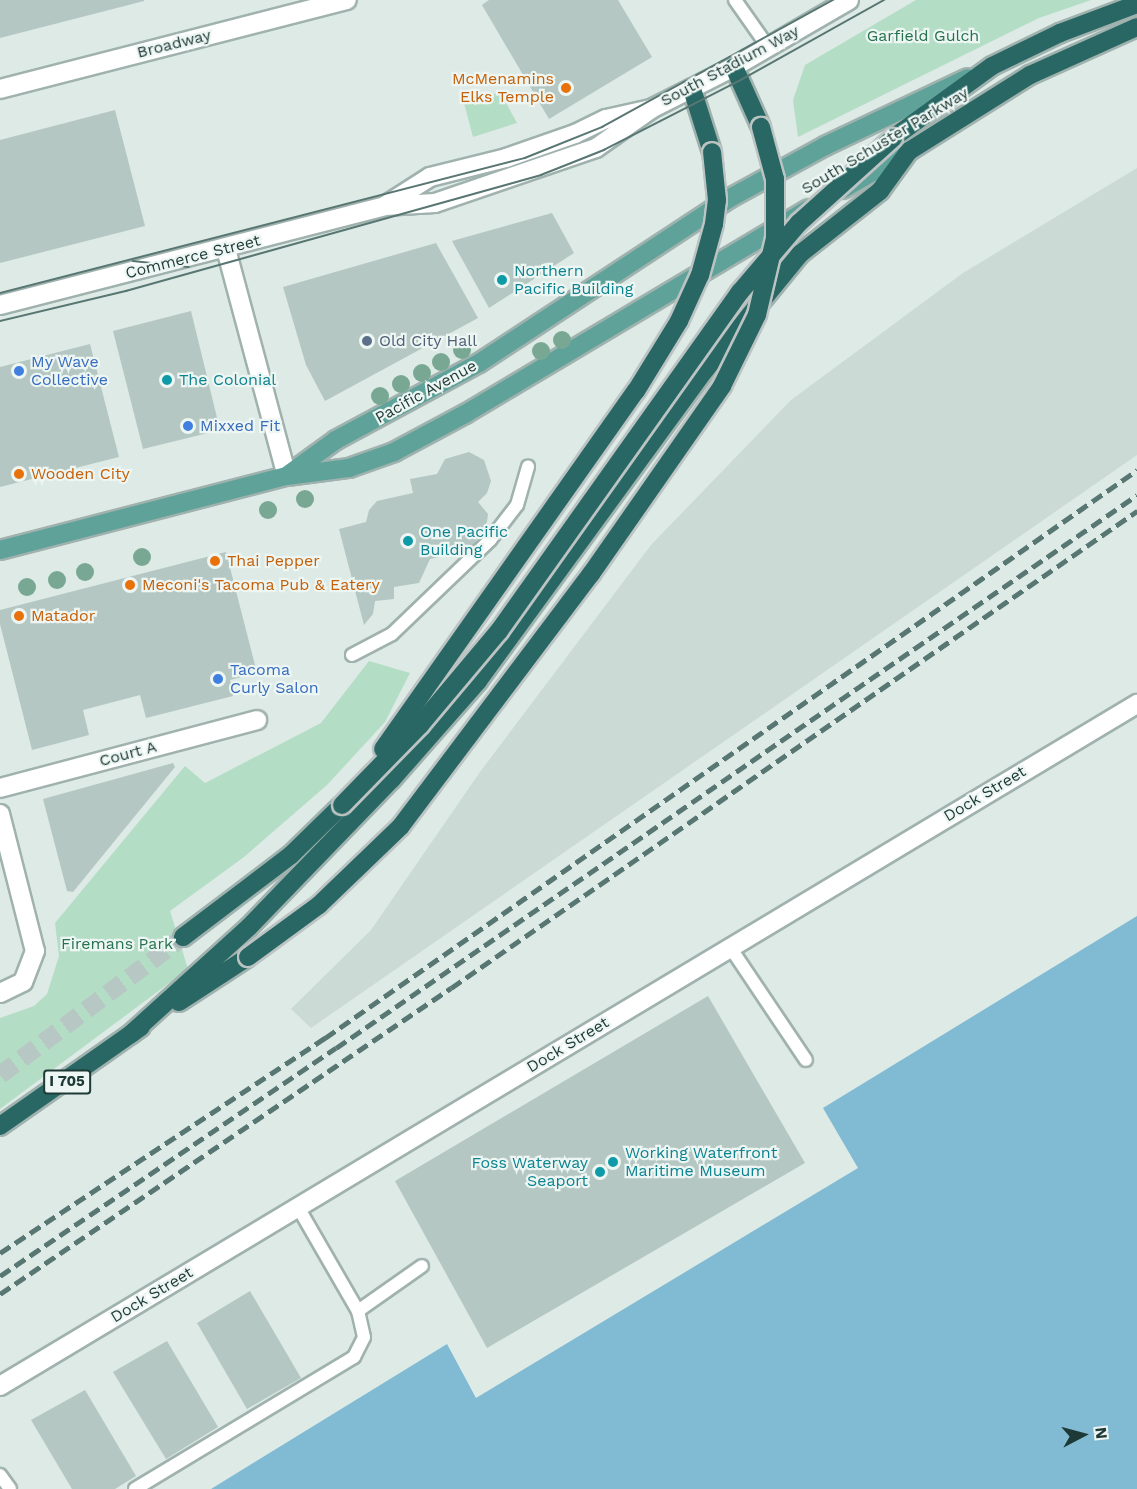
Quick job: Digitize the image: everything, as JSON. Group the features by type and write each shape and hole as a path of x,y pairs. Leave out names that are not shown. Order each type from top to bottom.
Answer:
{"highway":[{"name":"South Schuster Parkway","path":"992,66 1060,33 1137,4"},
{"name":"South Schuster Parkway","path":"909,151 1029,75 1137,27"},
{"path":"183,937 291,855 420,725 499,631 761,267 799,223 893,138 992,66"},
{"path":"131,1034 248,957 319,905 400,826 591,574 722,386 757,315 775,238 775,179 761,127 734,67"},
{"path":"342,805 636,391 679,321 700,275 714,224 717,200 711,152 692,89"},
{"path":"131,1034 249,927 431,735 478,681 705,370 775,282 800,254 880,191 909,151"},
{"name":"I 705","path":"0,1126 131,1034"}],"main road":[{"name":"South Schuster Parkway","path":"683,227 788,166 992,66"},
{"name":"South Schuster Parkway","path":"658,298 909,151"},
{"name":"Pacific Avenue","path":"287,476 336,440 479,363 683,227"},
{"name":"Pacific Avenue","path":"0,550 287,476 349,468 394,452 465,414 658,298"}],"street":[{"name":"Broadway","path":"0,89 347,0"},
{"name":"South Stadium Way","path":"506,158 575,134 606,119 651,109 734,67 849,0"},
{"name":"Commerce Street","path":"0,305 226,249 385,206 435,203 511,180 596,148 651,109"},
{"name":"Commerce Street","path":"385,206 430,177 506,158"},
{"path":"226,249 287,476"},
{"name":"Dock Street","path":"0,1386 1137,704"},
{"name":"Court A","path":"0,788 257,720"},
{"path":"0,814 34,940 34,962 29,974 15,987 0,993"}],"lane":[{"path":"735,0 768,47"},
{"path":"352,655 392,634 490,540 517,505 528,467"},
{"path":"730,947 806,1060"},
{"path":"135,1489 354,1357 364,1337 358,1311 298,1207"},
{"path":"358,1311 422,1266"},
{"path":"0,1475 10,1489"}],"shaded area":[{"path":"1137,168 1137,455 311,1028 291,1009 371,930 480,772 651,545 791,400 963,273"}],"green space":[{"name":"Garfield Gulch","path":"916,0 1091,0 1039,18 798,137 793,100 805,65"},
{"path":"499,90 517,123 473,137 464,103 486,101"},
{"name":"Firemans Park","path":"369,661 410,673 385,722 327,785 244,857 170,911 188,969 0,1109 0,1018 34,1006 47,994 59,956 55,923 185,766 205,783 321,723"}],"water":[{"path":"1137,916 1137,1489 211,1489 447,1344 476,1398 858,1168 823,1108"}],"building":[{"path":"0,0 144,0 144,1 0,38"},
{"name":"McMenamins Elks Temple","path":"489,0 618,0 652,57 549,119 482,5"},
{"path":"115,110 145,226 0,263 0,140"},
{"name":"Northern Pacific Building","path":"552,213 574,253 489,308 452,241"},
{"name":"Old City Hall","path":"436,243 478,318 325,401 306,365 283,287"},
{"name":"The Colonial","path":"191,311 220,430 143,449 113,331"},
{"path":"90,344 119,457 0,487 0,367"},
{"name":"One Pacific Building","path":"469,452 484,460 491,481 487,493 478,502 488,514 487,522 470,551 430,559 419,583 394,587 394,599 375,601 373,614 364,625 339,529 366,522 369,510 377,501 413,493 410,479 437,474 445,459"},
{"path":"226,552 257,673 230,680 233,696 146,718 140,695 83,710 89,735 32,750 0,624 0,610"},
{"path":"173,763 175,767 73,892 67,891 43,799"},
{"name":"Foss Waterway Seaport","path":"708,996 805,1163 487,1348 395,1181"},
{"path":"250,1291 301,1378 247,1409 197,1323"},
{"path":"167,1341 218,1427 166,1459 113,1372"},
{"path":"85,1390 136,1476 115,1489 72,1489 31,1420"}],"tunnel":[{"path":"0,1075 183,937"}],"tram line":[{"path":"0,293 525,158 602,127 833,0"},
{"path":"0,321 126,291 541,175 604,150 741,80 884,0"},
{"path":"133,261 189,267"}],"railway":[{"path":"0,1253 325,1038 1137,470"},
{"path":"0,1276 336,1048 1137,495"},
{"path":"0,1294 451,988 1137,511"}],"place":[{"name":"McMenamins Elks Temple","path":"566,88"},
{"name":"Northern Pacific Building","path":"502,280"},
{"name":"Old City Hall","path":"367,341"},
{"name":"My Wave Collective","path":"19,371"},
{"name":"The Colonial","path":"167,380"},
{"name":"Mixxed Fit","path":"188,426"},
{"name":"Wooden City","path":"19,474"},
{"name":"One Pacific Building","path":"408,541"},
{"name":"Thai Pepper","path":"215,561"},
{"name":"Meconi's Tacoma Pub & Eatery","path":"130,585"},
{"name":"Matador","path":"19,616"},
{"name":"Tacoma Curly Salon","path":"218,679"},
{"name":"Working Waterfront Maritime Museum","path":"613,1162"},
{"name":"Foss Waterway Seaport","path":"600,1172"}]}
